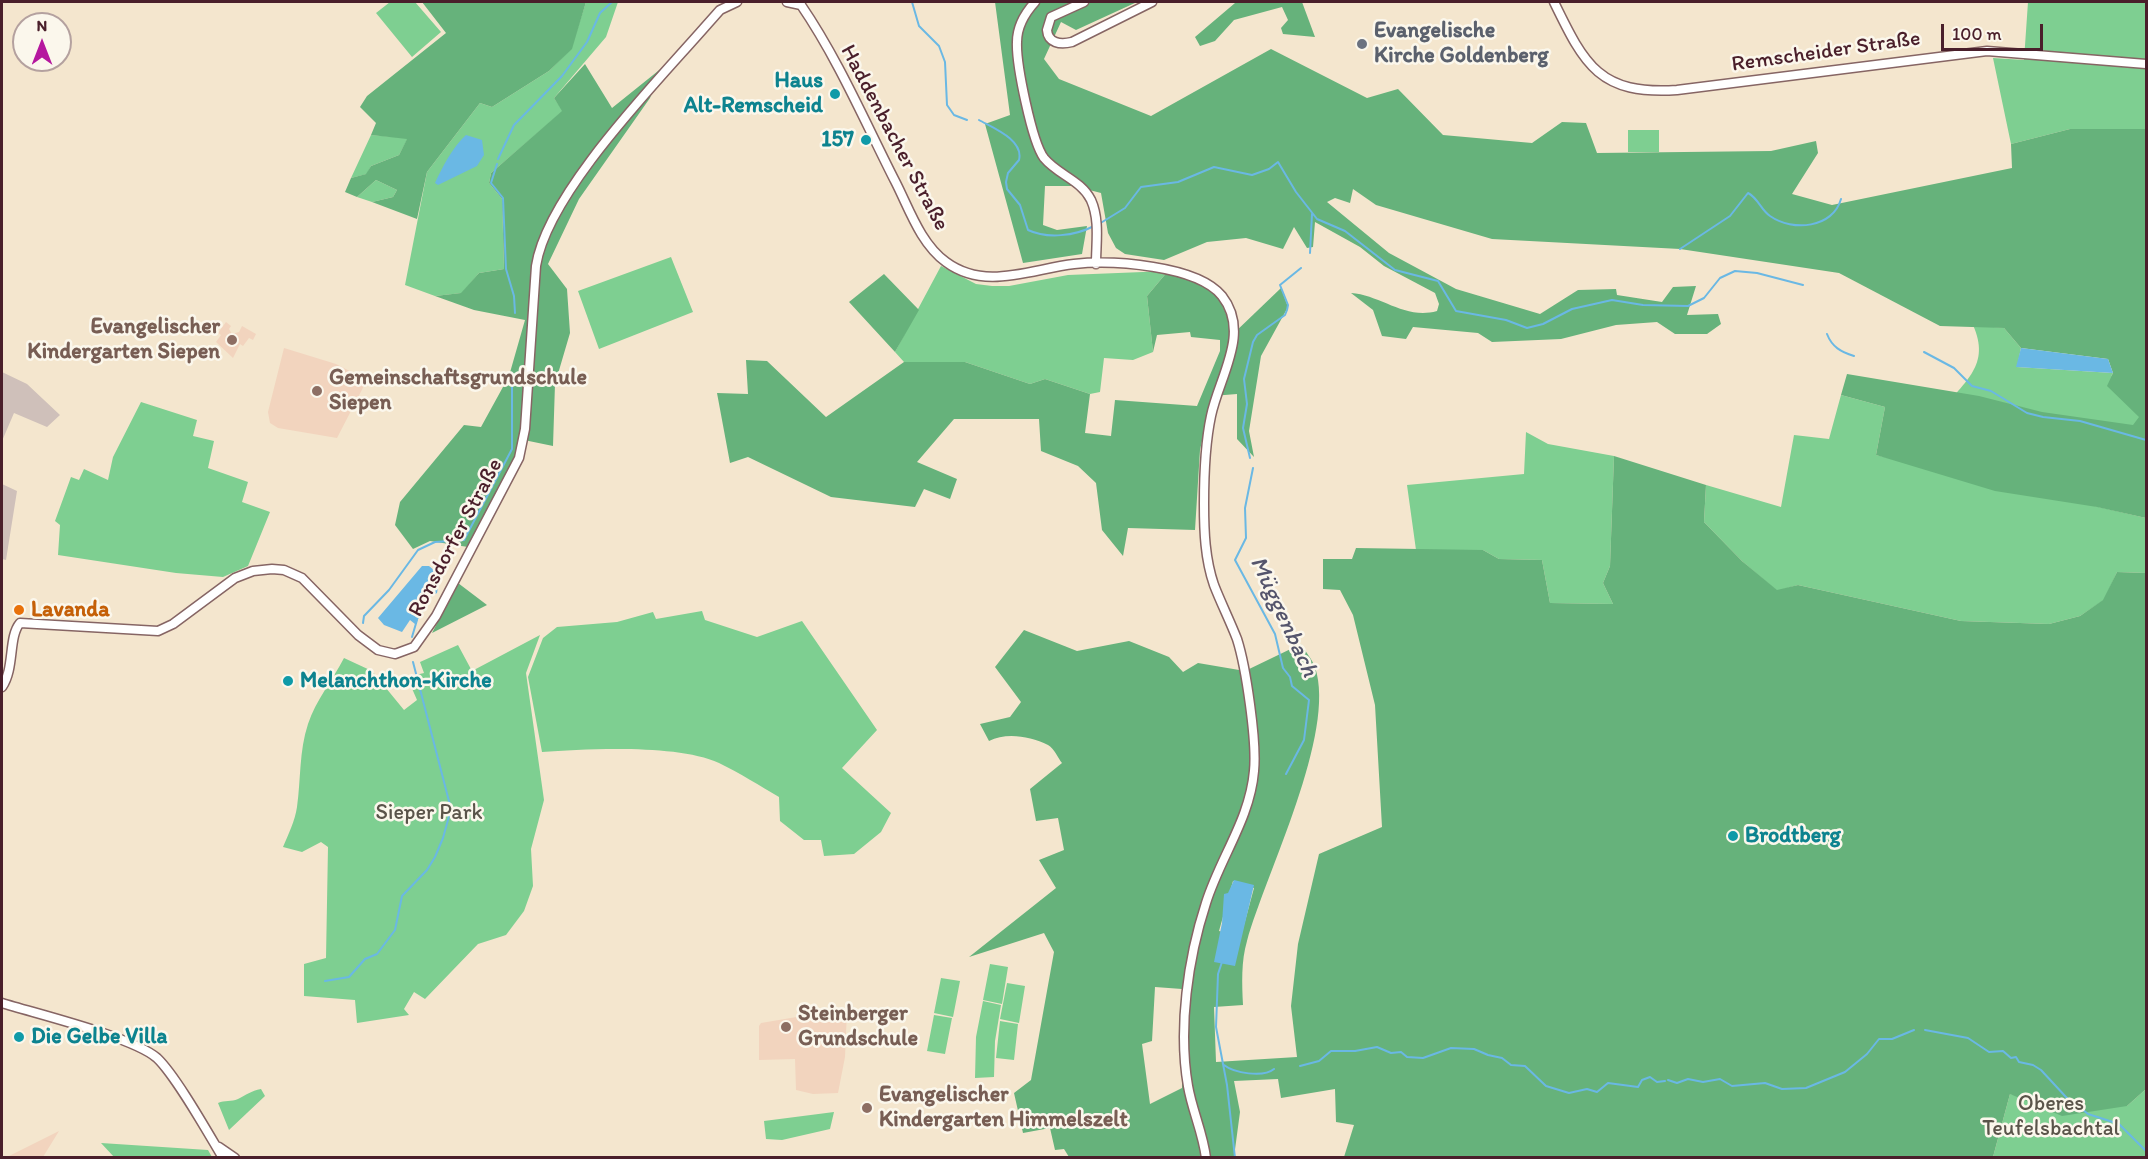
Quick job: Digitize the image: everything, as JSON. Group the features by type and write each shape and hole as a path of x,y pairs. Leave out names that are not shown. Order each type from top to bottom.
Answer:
{"main road":[{"name":"Ronsdorfer Straße","path":"2,687 10,670 16,630 20,623 158,631 173,624 231,580 265,569 284,570 302,578 358,635 378,650 395,654 414,647 435,616 519,458 524,440 536,266 541,242 549,222 617,129 715,16 737,2"},
{"path":"787,2 802,3"},
{"path":"1021,2 1027,10"},
{"path":"1035,2 1027,10 1019,29 1017,51 1037,146 1050,164 1086,192 1097,223 1096,264"},
{"path":"1084,2 1052,17 1047,30 1051,40 1058,44 1072,42 1152,2"},
{"name":"Remscheider Straße","path":"1554,2 1573,42 1595,70 1622,87 1644,91 1677,90 1987,51 2146,64"},
{"name":"Haddenbacher Straße","path":"802,3 920,230 939,257 963,273 990,278 1096,264 1175,270 1196,276 1212,286 1223,298 1234,323 1231,354 1217,390 1209,426 1204,522 1211,576 1240,649 1255,765 1247,806 1205,904 1188,987 1185,1032 1187,1083 1206,1158"},
{"path":"2,1003 123,1042 152,1054 165,1067 223,1158"},
{"path":"212,1141 235,1158"}],"shaded area":[{"name":"Evangelischer Kindergarten Siepen","path":"226,322 231,326 229,329 232,334 239,332 242,326 256,334 253,340 249,338 243,346 240,344 233,358 216,342 221,335 218,333"},
{"name":"Gemeinschaftsgrundschule Siepen","path":"284,348 336,364 367,380 337,438 278,428 270,423 268,412"},
{"path":"2,372 27,384 60,415 47,427 14,413 2,441"},
{"path":"2,484 17,491 6,560 2,559"},
{"path":"847,1010 845,1057 838,1093 813,1094 796,1090 795,1059 759,1060 759,1026 761,1023"},
{"path":"59,1131 43,1157 7,1157"}],"green space":[{"path":"390,2 415,2 441,32 412,57 376,13"},
{"path":"422,2 586,2 572,49 549,71 492,107 480,103 427,172 417,219 372,202 393,197 397,190 376,180 357,197 345,192 351,178 366,174 371,166 399,155 407,139 371,135 376,123 360,107 367,96 446,33"},
{"path":"586,2 618,2 606,37 554,98 563,111 491,173 489,183 502,199 504,269 479,273 462,293 435,296 405,285 427,172 480,103 492,107 549,71 571,49"},
{"path":"995,2 1137,2 1076,30 1061,22 1044,59 1059,79 1151,116 1271,49 1367,98 1398,89 1443,135 1532,143 1562,122 1586,123 1597,153 1771,151 1816,141 1818,153 1792,194 1832,205 2012,168 2011,144 2070,129 2146,129 2146,518 2097,507 1995,491 1876,455 1885,407 1841,395 1847,374 1979,396 2042,412 2133,425 2139,417 2107,386 2113,373 2108,359 2021,348 2004,328 1940,326 1839,273 1680,249 1492,239 1376,205 1353,189 1350,203 1335,198 1327,202 1389,253 1456,289 1540,314 1578,290 1616,289 1617,295 1662,302 1673,287 1696,286 1687,315 1718,314 1721,324 1707,334 1675,334 1657,322 1616,325 1561,339 1492,342 1478,333 1413,327 1406,339 1382,336 1373,310 1351,293 1373,298 1404,310 1425,313 1437,311 1439,304 1435,293 1384,266 1360,247 1315,222 1313,247 1307,248 1294,227 1283,249 1246,238 1207,242 1164,260 1125,254 1116,248 1108,233 1101,193 1074,186 1045,186 1043,225 1057,230 1087,226 1082,254 1023,263 985,124 1010,115"},
{"path":"1302,2 1315,37 1283,34 1281,28 1288,20 1282,7 1234,20 1215,41 1200,46 1195,37 1235,3"},
{"path":"2028,2 2146,2 2146,129 2070,129 2011,144 1993,58 2024,60"},
{"path":"585,64 612,108 663,67 650,98 579,199 548,264 567,289 570,333 555,384 553,446 524,440 468,547 430,541 413,549 395,525 400,502 464,425 481,427 509,376 525,320 474,310 435,296 461,293 479,273 504,269 502,199 489,183 491,173 562,111 554,98"},
{"path":"1628,130 1659,130 1659,152 1628,152"},
{"path":"371,135 408,138 399,155 371,166 367,174 351,178"},
{"path":"376,180 397,190 393,197 372,202 357,197"},
{"path":"671,257 693,312 599,349 578,291"},
{"path":"941,266 976,284 992,286 1009,286 1068,275 1168,271 1147,296 1153,352 1133,360 1104,358 1100,392 1090,394 1045,379 1030,384 965,362 904,362 895,352"},
{"path":"1168,271 1195,281 1212,291 1223,307 1232,335 1281,288 1288,307 1261,356 1249,431 1254,457 1237,439 1237,394 1212,396 1200,450 1195,530 1128,528 1123,556 1102,530 1096,483 1078,466 1041,451 1039,419 954,419 917,462 957,479 950,499 924,489 915,507 831,497 748,457 730,463 717,393 748,394 746,360 767,361 826,417 904,362 965,362 1030,384 1045,379 1090,394 1085,433 1111,436 1115,400 1197,406 1220,351 1220,340 1191,337 1190,332 1157,335 1153,352 1147,296"},
{"path":"884,274 919,310 895,352 849,302"},
{"path":"1973,325 2004,328 2021,348 2017,367 2113,373 2111,376 2146,342 2146,452 1941,411 1973,372 1977,362 1978,339"},
{"path":"1841,395 1885,407 1876,455 2146,518 2146,573 2117,572 2104,600 2080,616 2049,624 1961,621 1798,585 1777,591 1742,561 1704,522 1706,485 1781,507 1794,435 1829,439"},
{"path":"141,402 197,420 193,436 214,441 208,468 248,482 242,502 270,512 248,566 223,577 176,573 58,555 60,525 55,521 71,477 79,480 84,469 108,480 113,457"},
{"path":"1526,432 1548,444 1614,456 1610,566 1603,583 1613,604 1550,603 1542,560 1499,559 1483,550 1416,550 1407,485 1524,474"},
{"path":"1614,456 1706,485 1704,522 1742,561 1777,590 1798,585 1961,621 2049,624 2080,616 2103,600 2117,572 2146,573 2146,1089 2127,1106 2062,1116 2010,1094 1993,1157 1344,1157 1354,1125 1336,1122 1335,1089 1281,1098 1278,1079 1234,1081 1240,1112 1234,1157 1069,1157 1064,1149 1055,1150 1050,1128 1023,1133 1014,1093 1031,1080 1054,952 1044,933 969,957 1056,888 1039,860 1064,850 1058,818 1036,821 1030,789 1062,763 1056,753 1048,745 1026,737 1010,736 989,741 980,724 1010,717 1021,702 995,667 1024,630 1077,651 1129,641 1169,657 1183,672 1198,663 1245,671 1301,644 1310,658 1315,667 1319,695 1316,728 1308,765 1296,803 1247,941 1242,981 1243,1005 1214,1007 1216,1062 1297,1057 1291,1006 1298,944 1319,854 1382,827 1375,705 1353,615 1340,590 1323,589 1323,559 1352,559 1356,548 1483,550 1499,559 1542,560 1550,603 1613,604 1603,583 1610,566","holes":["1233,881 1254,888 1241,936 1219,931","1155,987 1182,989 1182,1088 1150,1104 1142,1044 1152,1041"]},
{"path":"458,583 487,605 432,633"},
{"path":"702,611 705,620 757,637 802,621 877,730 842,768 891,813 881,832 854,854 824,856 821,840 804,840 780,821 779,797 727,767 701,757 657,750 632,749 542,752 528,677 543,638 557,627 617,622 653,612 656,619"},
{"name":"Sieper Park","path":"540,635 526,673 544,800 531,849 533,886 524,911 506,935 478,944 425,999 414,992 404,1009 409,1015 357,1023 355,1000 304,996 304,964 326,958 328,847 321,842 302,852 283,847 296,812 308,724 344,658 372,671 404,710 417,700 407,677 424,673 420,662 458,645 472,671"},
{"path":"990,964 1008,967 1002,1004 983,1000"},
{"path":"941,978 960,981 953,1017 934,1013"},
{"path":"1007,983 1025,986 1019,1023 1000,1019"},
{"path":"983,1001 1001,1005 995,1041 994,1077 975,1078 976,1037"},
{"path":"934,1015 952,1018 945,1054 927,1051"},
{"path":"1000,1021 1018,1024 1014,1060 996,1058"},
{"path":"261,1089 265,1096 229,1130 218,1103 235,1100"},
{"name":"Oberes Teufelsbachtal","path":"2146,1089 2146,1157 1993,1157 2010,1094 2127,1106"},
{"path":"834,1112 830,1129 782,1140 766,1139 764,1121"},
{"path":"101,1143 208,1150 212,1157 114,1157"}],"water":[{"path":"466,135 482,140 484,155 477,166 438,185 435,183 445,164"},
{"path":"2021,348 2108,359 2113,373 2016,367"},
{"path":"422,566 429,566 440,575 437,593 422,604 426,607 415,624 410,620 402,632 384,625 378,618"},
{"path":"1234,880 1254,885 1235,966 1214,962 1222,923 1224,894 1228,893"}],"waterway":[{"path":"498,159 514,125 562,76 587,42 600,13 612,2"},
{"path":"912,2 919,26 939,46 945,62 947,105 954,115 967,120"},
{"path":"979,120 999,131 1017,146 1019,160 1008,173 1006,182 1007,189 1020,205 1028,230 1044,235 1061,235 1094,226"},
{"path":"1099,224 1125,208 1141,187 1178,182 1214,167 1252,175 1269,169 1278,162 1296,192 1317,219 1345,231 1395,270 1438,281 1456,311 1506,320 1527,328 1543,324 1572,309 1612,300 1643,305 1688,306 1704,298 1720,278 1735,271 1757,273 1803,285"},
{"path":"497,164 491,183 503,198 506,269 514,296 515,313"},
{"path":"1680,249 1730,216 1748,193 1770,216 1779,221 1800,225 1811,224 1830,216 1837,209 1841,199"},
{"name":"Müggenbach","path":"1310,253 1312,214"},
{"name":"Müggenbach","path":"1250,458 1243,428 1247,404 1244,379 1253,342 1257,335 1285,315 1288,305 1280,285 1301,268"},
{"path":"1827,334 1838,348 1854,356"},
{"path":"1924,352 1954,368 1972,386 1991,391 2027,413 2080,421 2146,440"},
{"path":"363,623 364,616 389,590 418,550 435,542 464,540 512,449 512,373"},
{"name":"Müggenbach","path":"1253,468 1245,508 1246,538 1235,560 1275,634 1283,668 1290,677 1292,686 1309,700 1304,740 1286,774"},
{"path":"412,637 417,620"},
{"path":"325,981 349,977 365,959 377,954 395,930 402,896 427,870 443,838 451,809 413,662"},
{"name":"Müggenbach","path":"1222,962 1218,974 1216,1027 1227,1085 1235,1158"},
{"path":"1668,1080 1677,1083 1688,1079 1703,1082 1720,1079 1732,1086 1765,1083 1782,1089 1806,1088 1845,1072 1867,1054 1879,1039 1892,1039 1914,1030"},
{"path":"1925,1030 1968,1038 1989,1052 2003,1051 2011,1058 2016,1057 2019,1062 2033,1065 2041,1070 2078,1110 2082,1109 2088,1114 2119,1124 2146,1151"},
{"path":"1300,1066 1319,1061 1331,1051 1355,1051 1377,1047 1391,1053 1401,1052 1407,1057 1423,1058 1451,1048 1474,1049 1502,1058 1511,1065 1525,1066 1546,1086 1569,1093 1587,1089 1597,1092 1608,1083 1638,1087 1642,1080 1650,1077 1657,1082 1665,1081"},
{"path":"1224,1065 1234,1070 1256,1074 1274,1069"}],"place":[{"name":"Evangelische Kirche Goldenberg","path":"1362,44"},
{"name":"Haus Alt-Remscheid","path":"835,94"},
{"name":"157","path":"866,140"},
{"name":"Evangelischer Kindergarten Siepen","path":"232,340"},
{"name":"Gemeinschaftsgrundschule Siepen","path":"317,391"},
{"name":"Lavanda","path":"19,610"},
{"name":"Melanchthon-Kirche","path":"288,681"},
{"name":"Brodtberg","path":"1733,836"},
{"name":"Steinberger Grundschule","path":"786,1027"},
{"name":"Die Gelbe Villa","path":"19,1037"},
{"name":"Evangelischer Kindergarten Himmelszelt","path":"867,1108"}]}
